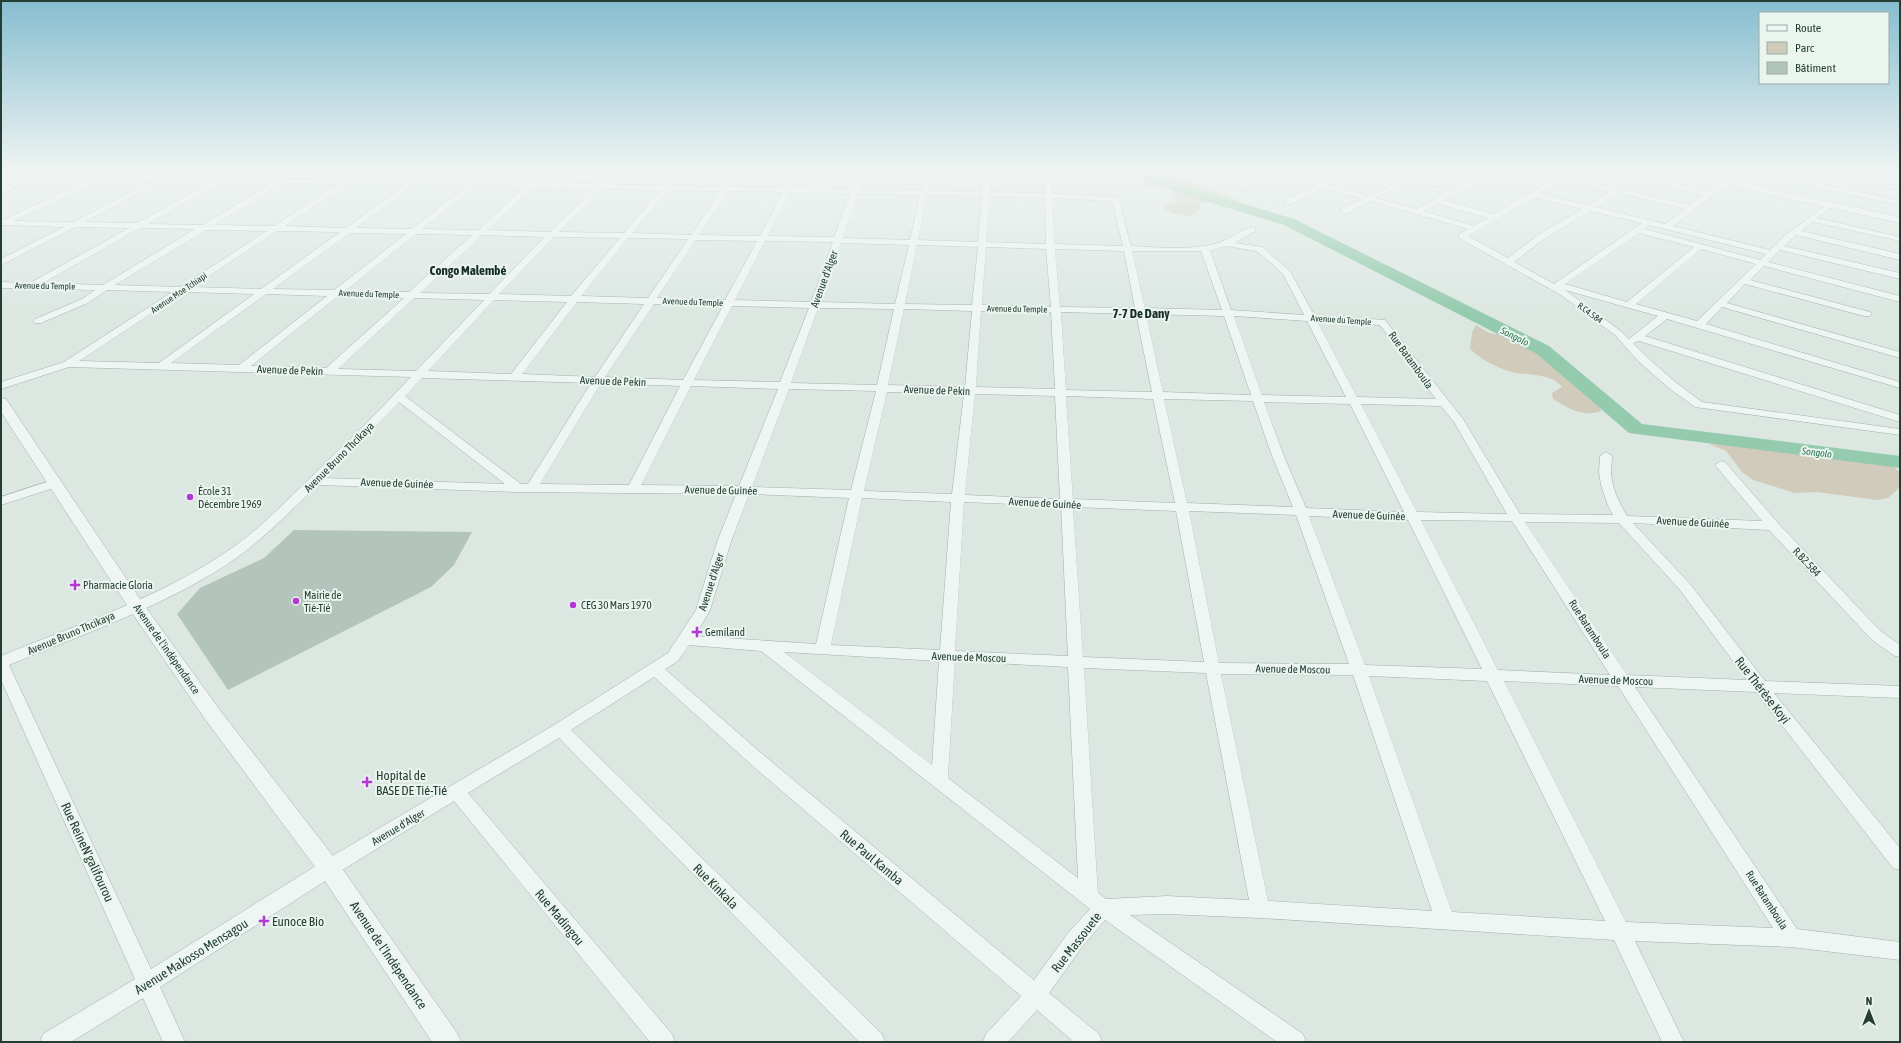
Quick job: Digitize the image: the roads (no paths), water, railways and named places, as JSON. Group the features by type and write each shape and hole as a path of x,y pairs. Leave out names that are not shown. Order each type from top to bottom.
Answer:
{"street":[{"path":"2,224 15,218"},
{"path":"1,262 88,218"},
{"path":"31,286 152,218"},
{"path":"38,321 76,305 220,218"},
{"name":"Avenue Moe Tchiapi","path":"1,386 68,364 186,289 292,218"},
{"path":"161,366 364,218"},
{"path":"242,368 338,293 429,218"},
{"path":"329,371 496,218"},
{"name":"Avenue Bruno Thcikaya","path":"1,663 136,606 191,580 234,553 271,523 316,481 400,397 569,218"},
{"path":"514,378 574,299 642,218"},
{"path":"532,488 598,380 707,218"},
{"path":"633,489 773,218"},
{"name":"Avenue d'Alger","path":"329,868 560,729 673,657 703,610 724,542 785,385 846,218"},
{"path":"822,650 842,555 858,494 882,388 919,218"},
{"path":"939,781 946,656 958,498 970,391 984,218"},
{"path":"1049,218 1050,246 1056,310 1061,394 1066,504 1096,902"},
{"path":"1120,218 1182,508 1260,909"},
{"path":"1437,218 1474,228 1493,218"},
{"path":"1508,262 1541,237 1574,218"},
{"path":"1627,218 1900,276"},
{"path":"1667,227 1679,218"},
{"path":"1889,218 1900,220"},
{"path":"1699,325 1763,264 1775,250 1811,219 1900,239"},
{"path":"1558,285 1648,223"},
{"path":"2,224 762,238 1168,250 1205,249 1228,244 1252,229"},
{"name":"R.C4.584","path":"1474,228 1462,236 1547,282 1608,326 1633,340 1642,359 1674,387 1693,401 1705,407 1900,432"},
{"path":"1638,230 1900,299"},
{"path":"1795,232 1900,256"},
{"path":"1228,244 1255,248 1266,254 1286,273 1311,318 1413,516 1620,931 1673,1042"},
{"path":"1629,305 1700,247"},
{"path":"1205,249 1278,456 1301,512 1359,670 1445,920"},
{"path":"1547,282 1699,325 1900,385"},
{"path":"1744,282 1867,314"},
{"name":"Avenue du Temple","path":"1,285 815,305 1140,311 1311,318 1384,324"},
{"path":"1721,304 1900,355"},
{"path":"1633,340 1651,328 1664,315"},
{"name":"Rue Batamboula","path":"1384,324 1411,361 1459,421 1516,518 1791,938"},
{"path":"1633,340 1900,419"},
{"name":"Avenue de Pekin","path":"68,364 242,368 514,378 1061,394 1444,403"},
{"path":"400,397 455,441 518,488"},
{"name":"Avenue de l'indépendance","path":"1,402 136,606 212,714 329,868"},
{"name":"Rue Thérèse Koyi","path":"1606,456 1607,464 1605,474 1611,497 1615,508 1623,520 1685,587 1760,686 1900,862"},
{"name":"R.B2.584","path":"1721,465 1773,526 1864,623 1877,636 1900,652"},
{"name":"Avenue de Guinée","path":"316,481 518,488 743,490 958,498 1066,504 1413,516 1658,520 1773,526"},
{"path":"1,502 56,483"},
{"name":"Avenue de Moscou","path":"685,640 822,650 1213,668 1359,670 1900,692"},
{"path":"765,646 1096,902 1296,1042"},
{"name":"Rue ReineN'galifourou","path":"1,663 174,1042"},
{"name":"Rue Paul Kamba","path":"655,669 761,763 1091,1042"},
{"name":"Rue Kinkala","path":"560,729 874,1042"},
{"name":"Rue Madingou","path":"457,792 664,1042"},
{"name":"Avenue Makosso Mensagou","path":"51,1042 148,983 329,868"},
{"name":"Avenue de l'Indépendance","path":"329,868 448,1042"},
{"name":"Rue Massouete","path":"994,1042 1036,995 1075,940 1096,902 1260,909 1620,931 1791,938 1900,951"}],"waterway":[{"name":"Songolo","path":"1275,218 1289,222 1543,350 1636,429 1900,462"}],"place":[{"name":"École 31 Décembre 1969","path":"190,497"},
{"name":"Pharmacie Gloria","path":"75,585"},
{"name":"Mairie de Tié-Tié","path":"296,601"},
{"name":"CEG 30 Mars 1970","path":"573,605"},
{"name":"Gemiland","path":"697,632"},
{"name":"Hopital de BASE DE Tié-Tié","path":"367,782"},
{"name":"Eunoce Bio","path":"264,921"}],"district":[{"name":"Congo Malembé","path":"468,270"},
{"name":"7-7 De Dany","path":"1141,313"}]}
